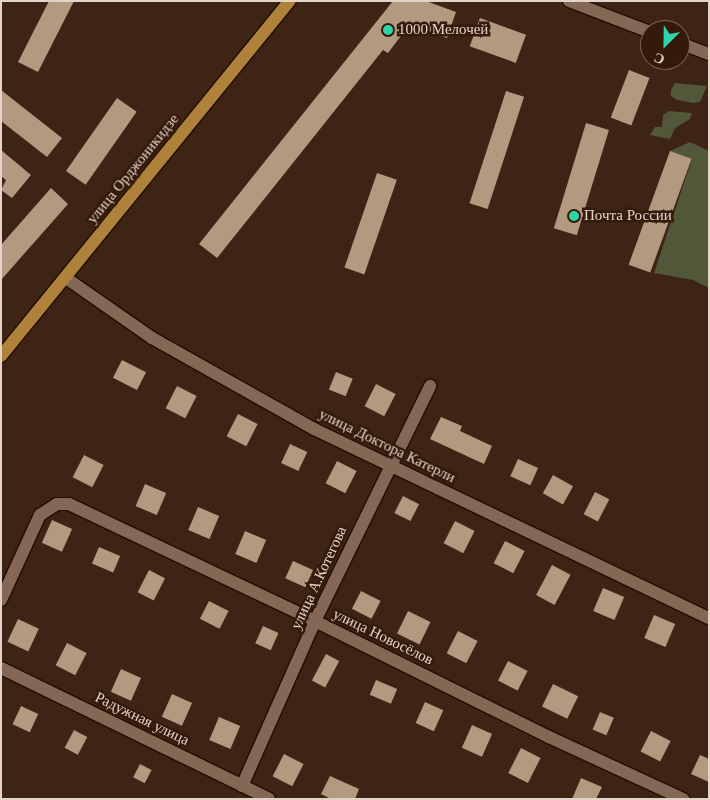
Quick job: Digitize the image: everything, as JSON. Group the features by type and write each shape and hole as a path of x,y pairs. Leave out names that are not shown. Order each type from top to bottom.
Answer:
{"main road":[{"name":"улица Орджоникидзе","path":"1,356 290,1"}],"street":[{"path":"569,1 640,28"},
{"path":"690,47 709,54"},
{"name":"улица Доктора Катерли","path":"66,278 152,338 314,429 709,618"},
{"name":"улица А.Котегова","path":"242,786 315,621 430,386"},
{"name":"улица Новосёлов","path":"1,600 40,515 57,504 69,504 315,621 549,737 683,799"},
{"name":"Радужная улица","path":"1,668 269,799"}],"green space":[{"path":"675,83 707,86 700,102 693,103 677,100 671,96 671,90"},
{"path":"669,111 692,113 690,119 675,128 670,139 650,135 655,127 662,127 663,115"},
{"path":"690,142 709,151 709,288 693,280 654,273 692,159 670,151"}],"building":[{"path":"49,1 74,1 38,72 18,62"},
{"path":"393,1 426,1 456,12 447,38 410,24 388,53 383,50 217,258 199,244"},
{"path":"480,18 526,35 516,63 470,46"},
{"path":"629,70 650,78 631,125 611,118"},
{"path":"1,90 62,138 47,157 1,121"},
{"path":"506,91 524,97 488,209 470,203"},
{"path":"117,98 137,112 86,185 66,171"},
{"path":"586,123 609,130 577,235 554,228"},
{"path":"1,150 31,175 12,198 1,190 6,180 1,176"},
{"path":"670,151 692,159 650,273 629,265"},
{"path":"377,173 397,180 364,274 344,268"},
{"path":"51,188 68,204 1,280 1,245"},
{"path":"122,360 146,372 137,390 113,378"},
{"path":"336,372 353,379 346,396 329,390"},
{"path":"376,384 396,394 384,416 365,406"},
{"path":"177,386 197,396 185,418 166,408"},
{"path":"238,414 258,424 246,446 227,436"},
{"path":"441,417 462,426 460,431 492,446 484,464 430,439"},
{"path":"290,444 307,452 298,471 281,463"},
{"path":"84,455 104,465 92,487 73,477"},
{"path":"518,459 538,468 530,485 510,476"},
{"path":"337,461 357,471 345,493 326,483"},
{"path":"553,475 573,486 563,505 543,493"},
{"path":"145,484 166,493 157,515 136,506"},
{"path":"595,492 609,499 598,522 584,514"},
{"path":"403,496 419,504 410,521 394,513"},
{"path":"198,507 219,516 209,539 188,530"},
{"path":"52,520 72,529 62,552 42,543"},
{"path":"455,521 475,531 463,553 444,543"},
{"path":"245,531 266,540 256,563 235,554"},
{"path":"505,541 525,551 513,573 494,563"},
{"path":"99,547 120,556 113,573 92,564"},
{"path":"293,561 313,570 305,587 285,578"},
{"path":"552,565 571,575 555,605 536,595"},
{"path":"149,570 165,578 154,600 138,592"},
{"path":"603,588 624,597 614,620 593,611"},
{"path":"361,591 381,601 372,619 352,609"},
{"path":"209,601 229,611 220,629 200,619"},
{"path":"408,611 430,622 420,644 397,633"},
{"path":"654,615 675,624 665,647 644,638"},
{"path":"18,619 39,629 28,651 7,642"},
{"path":"263,626 279,633 271,650 255,643"},
{"path":"458,631 478,641 466,663 447,653"},
{"path":"67,643 87,653 75,675 56,665"},
{"path":"326,654 339,661 325,688 312,680"},
{"path":"508,661 528,671 518,691 498,681"},
{"path":"121,669 141,678 131,701 111,692"},
{"path":"376,680 397,689 391,704 370,695"},
{"path":"553,684 578,696 567,719 542,706"},
{"path":"172,694 192,703 182,726 162,717"},
{"path":"425,702 443,710 434,731 416,723"},
{"path":"21,706 38,714 30,732 13,724"},
{"path":"600,712 614,718 606,735 593,729"},
{"path":"219,717 240,726 230,749 209,740"},
{"path":"472,725 492,734 482,757 462,748"},
{"path":"74,730 87,737 78,755 65,748"},
{"path":"651,731 671,741 660,761 641,751"},
{"path":"521,748 541,758 528,783 508,773"},
{"path":"284,754 304,764 292,786 273,776"},
{"path":"700,755 709,759 709,782 691,774"},
{"path":"140,764 152,770 145,783 133,777"},
{"path":"330,776 359,789 355,799 331,799 321,794"},
{"path":"581,778 602,787 596,799 572,799"}],"place":[{"name":"1000 Мелочей","path":"388,30"},
{"name":"Почта России","path":"574,216"}]}
